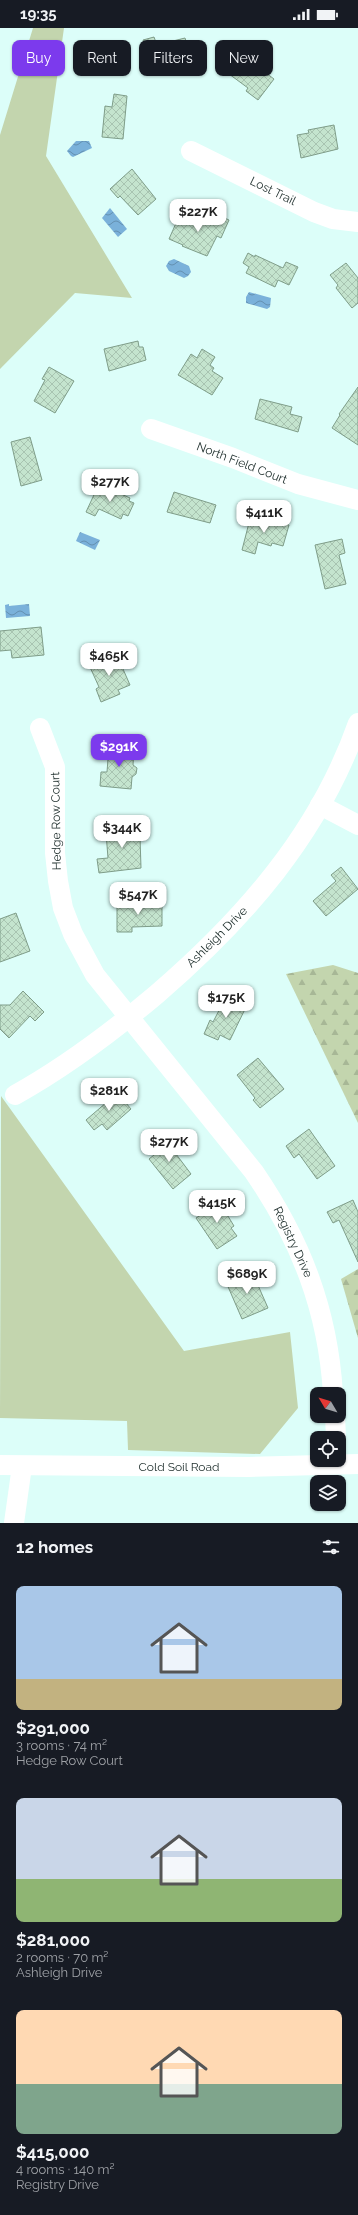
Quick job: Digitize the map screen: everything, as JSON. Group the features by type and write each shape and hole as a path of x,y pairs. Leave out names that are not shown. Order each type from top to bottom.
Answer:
{"street":[{"name":"Lost Trail","path":"191,151 314,212 333,219 358,222"},
{"name":"North Field Court","path":"151,429 233,458 298,484 358,500"},
{"name":"Ashleigh Drive","path":"15,1095 82,1055 129,1018 200,957 231,926 259,894 291,851 320,805 339,767 358,723"},
{"name":"Hedge Row Court","path":"40,728 55,767 55,853 63,908 83,955 95,975 129,1018"},
{"path":"320,805 358,825"},
{"name":"Registry Drive","path":"129,1018 254,1172 291,1231 316,1296 325,1330 332,1387"},
{"name":"Cold Soil Road","path":"346,1463 358,1464"},
{"name":"Cold Soil Road","path":"0,1465 249,1467 310,1464"},
{"path":"14,1523 22,1466"}],"green space":[{"path":"33,28 64,28 62,40 29,40"},
{"path":"18,76 57,76 46,156 132,298 75,293 0,369 0,135"},
{"path":"333,965 358,973 358,1123 286,974"},
{"path":"1,1096 184,1351 290,1332 298,1408 260,1454 128,1450 127,1421 0,1418"},
{"path":"358,1269 358,1338 341,1279"}],"water":[{"path":"76,141 89,141 92,148 73,157 67,151"},
{"path":"110,208 127,229 118,237 102,218"},
{"path":"174,259 189,266 191,272 188,276 184,278 169,271 166,266 169,261"},
{"path":"249,292 271,298 270,307 267,309 246,303 246,297"},
{"path":"80,532 100,540 95,550 76,541"},
{"path":"9,604 9,606 29,604 30,616 6,618 5,605"}],"building":[{"path":"154,37 155,40 143,40"},
{"path":"232,76 270,76 274,79 258,100 246,91 248,88"},
{"path":"114,94 127,96 123,139 102,137 105,106 112,107"},
{"path":"334,125 338,149 301,158 297,135 309,133 308,130"},
{"path":"132,169 156,199 138,215 120,196 118,198 110,189"},
{"path":"180,214 187,218 189,214 211,225 216,214 229,220 221,238 217,236 207,256 169,239"},
{"path":"248,253 283,268 286,262 298,267 289,285 278,280 275,287 246,273 249,267 243,263"},
{"path":"346,263 358,278 358,303 352,308 336,288 338,285 330,275"},
{"path":"138,341 139,347 143,347 146,360 109,371 104,349"},
{"path":"202,349 215,357 210,365 214,368 212,371 223,378 212,395 178,375 191,354 197,358"},
{"path":"49,367 74,381 55,413 34,401 45,380 42,379"},
{"path":"358,387 358,445 332,428 340,415 339,414"},
{"path":"260,399 292,407 290,414 302,417 298,432 255,419"},
{"path":"30,437 42,480 21,486 11,442"},
{"path":"99,484 130,498 129,501 134,503 128,516 123,514 121,519 99,509 95,516 86,512"},
{"path":"174,492 216,505 210,523 167,512"},
{"path":"251,515 289,525 283,546 272,543 271,546 258,542 255,554 242,550"},
{"path":"342,539 345,553 339,555 346,584 325,589 315,545"},
{"path":"41,627 44,655 12,658 11,650 0,651 0,631"},
{"path":"116,653 130,685 118,690 120,694 101,702 96,689 99,687 89,665"},
{"path":"109,746 134,748 133,765 137,768 136,774 132,777 131,789 100,786 101,772 107,772"},
{"path":"137,823 138,838 140,837 141,868 99,873 97,859 108,858 106,833 110,833 109,825"},
{"path":"341,867 358,889 326,916 313,901 336,881 331,875"},
{"path":"117,903 162,903 162,926 132,927 132,932 117,932"},
{"path":"16,913 30,951 0,962 0,919"},
{"path":"23,991 44,1012 35,1021 30,1016 9,1038 0,1029 0,1005 10,1005"},
{"path":"227,995 247,1005 230,1040 220,1035 218,1040 204,1034 210,1020 213,1022"},
{"path":"258,1058 284,1089 260,1108 253,1100 255,1098 237,1075"},
{"path":"115,1090 131,1109 107,1130 102,1124 94,1130 86,1120 107,1102 104,1099"},
{"path":"309,1129 335,1166 317,1179 299,1154 294,1158 286,1146"},
{"path":"166,1136 176,1148 173,1150 191,1174 173,1189 149,1159 159,1151 154,1146"},
{"path":"217,1198 234,1226 231,1228 237,1236 217,1249 196,1218 207,1211 204,1207"},
{"path":"353,1200 358,1212 358,1262 339,1220 333,1223 327,1212"},
{"path":"254,1270 259,1282 257,1283 268,1308 242,1319 226,1282"}]}
